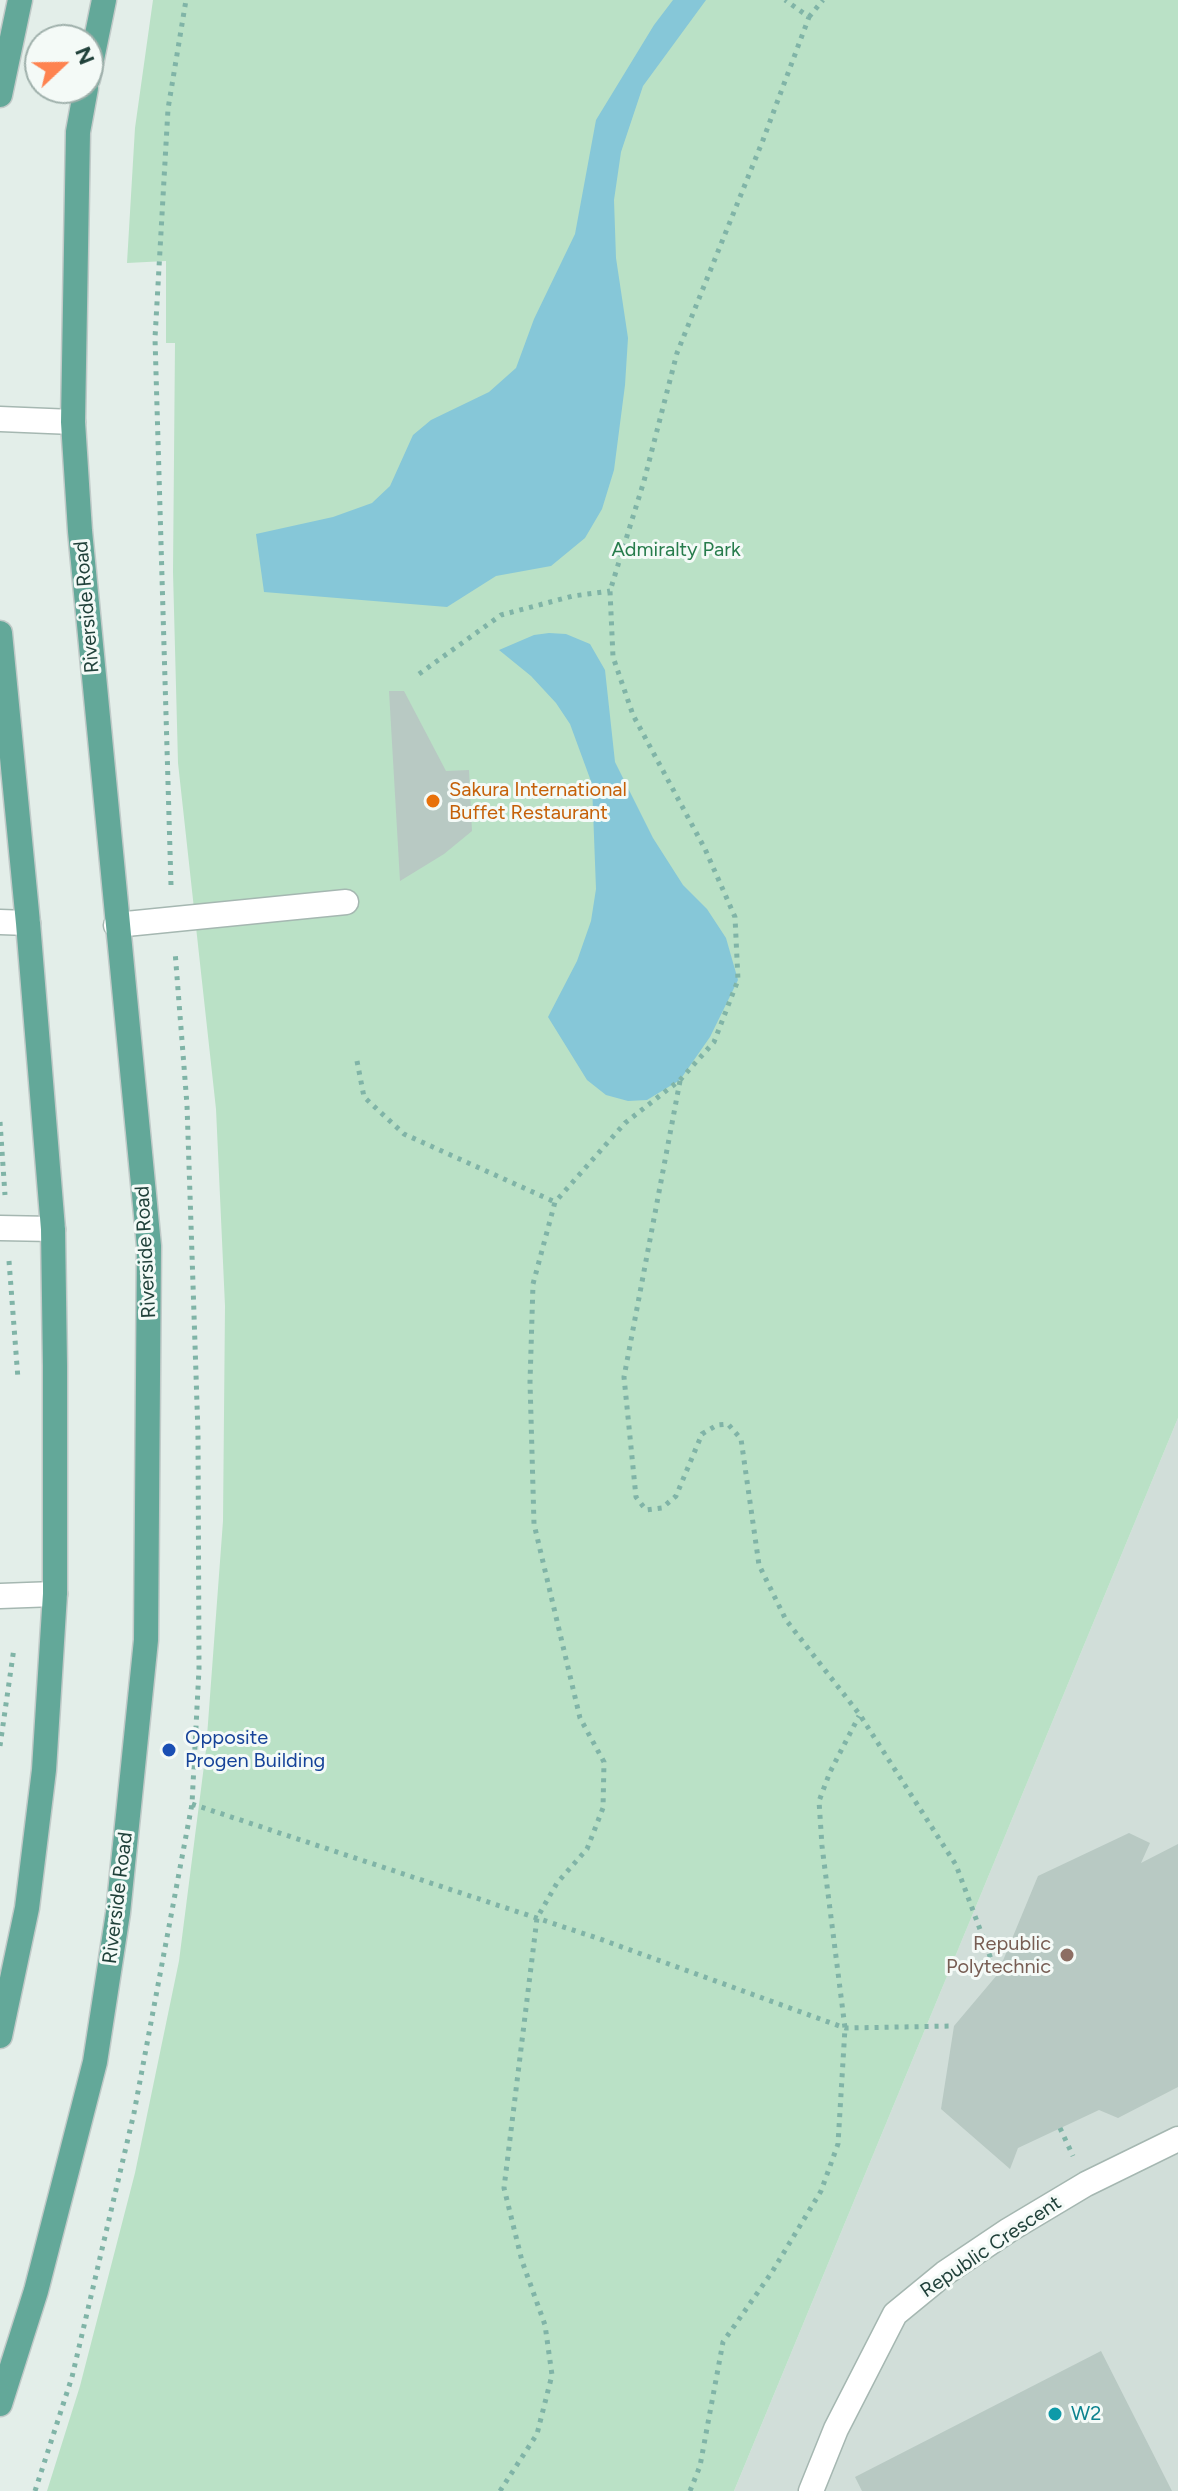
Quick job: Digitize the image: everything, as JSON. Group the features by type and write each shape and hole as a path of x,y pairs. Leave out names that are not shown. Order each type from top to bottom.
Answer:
{"main road":[{"path":"0,95 20,0"},
{"path":"99,24 104,0"},
{"name":"Riverside Road","path":"0,2404 36,2291 91,2081 118,1913 146,1640 149,1246 116,925 73,422 78,132 83,104"},
{"path":"0,633 53,1229 55,1594 44,1770 27,1908 2,2021"}],"street":[{"path":"0,419 73,422"},
{"path":"116,925 346,902"},
{"path":"0,922 28,923"},
{"path":"3,1228 53,1229"},
{"path":"11,1595 55,1594"},
{"name":"Republic Crescent","path":"811,2491 836,2429 895,2314 945,2273 1009,2230 1086,2184 1178,2139"}],"path":[{"path":"170,844 155,338 168,109 186,0"},
{"path":"785,0 809,17"},
{"path":"500,2491 537,2434 552,2375 545,2325 522,2261 504,2188 537,1918 557,1883 587,1849 603,1808 604,1762 580,1718 534,1524 530,1382 533,1284 555,1202 625,1123 680,1080 714,1042 738,980 735,917 705,849 633,715 613,657 610,591 644,481 677,353 809,17 823,0"},
{"path":"419,674 501,615 573,596 610,591"},
{"path":"357,1061 364,1097 404,1134 555,1202"},
{"path":"680,1080 624,1377 636,1497 646,1510 662,1508 676,1496 702,1434 717,1425 728,1424 741,1439 759,1565 786,1620 860,1715 956,1865 997,1975"},
{"path":"0,1122 3,1228 19,1385"},
{"path":"0,1746 11,1595"},
{"path":"690,2491 700,2466 723,2342 772,2272 821,2191 838,2144 845,2028 819,1801 830,1772 860,1715"},
{"path":"192,1804 537,1918 845,2028 954,2026"}],"shaded area":[{"name":"Republic Polytechnic","path":"1178,1418 1178,2491 734,2491"}],"green space":[{"name":"Admiralty Park","path":"153,0 1178,0 1178,1418 734,2491 47,2491 80,2386 135,2173 179,1961 206,1750 223,1521 225,1306 216,1109 178,763 173,572 175,343 166,343 166,261 127,263 135,128"}],"water":[{"path":"673,0 706,0 643,86 621,152 614,200 616,258 628,338 625,385 614,470 602,509 585,538 551,566 496,576 447,607 264,592 256,534 333,517 372,503 390,486 413,435 431,420 489,392 516,368 534,319 575,234 596,120 654,25"},
{"path":"566,634 590,644 605,670 615,762 653,838 683,885 707,909 726,938 738,980 710,1037 680,1080 647,1100 628,1101 606,1095 587,1080 548,1017 577,961 591,921 596,889 592,784 570,724 556,703 531,676 499,650 534,635"}],"building":[{"name":"Sakura International Buffet Restaurant","path":"389,691 404,691 446,771 469,770 472,831 444,854 400,881"},
{"path":"1129,1833 1150,1843 1141,1863 1178,1844 1178,2087 1118,2118 1099,2110 1018,2148 1010,2169 941,2109 954,2026 997,1975 1038,1876"},
{"name":"W2","path":"1101,2351 1172,2491 862,2491 855,2477"}],"place":[{"name":"Sakura International Buffet Restaurant","path":"433,801"},
{"name":"Opposite Progen Building","path":"169,1750"},
{"name":"Republic Polytechnic","path":"1067,1955"},
{"name":"W2","path":"1055,2414"}]}
